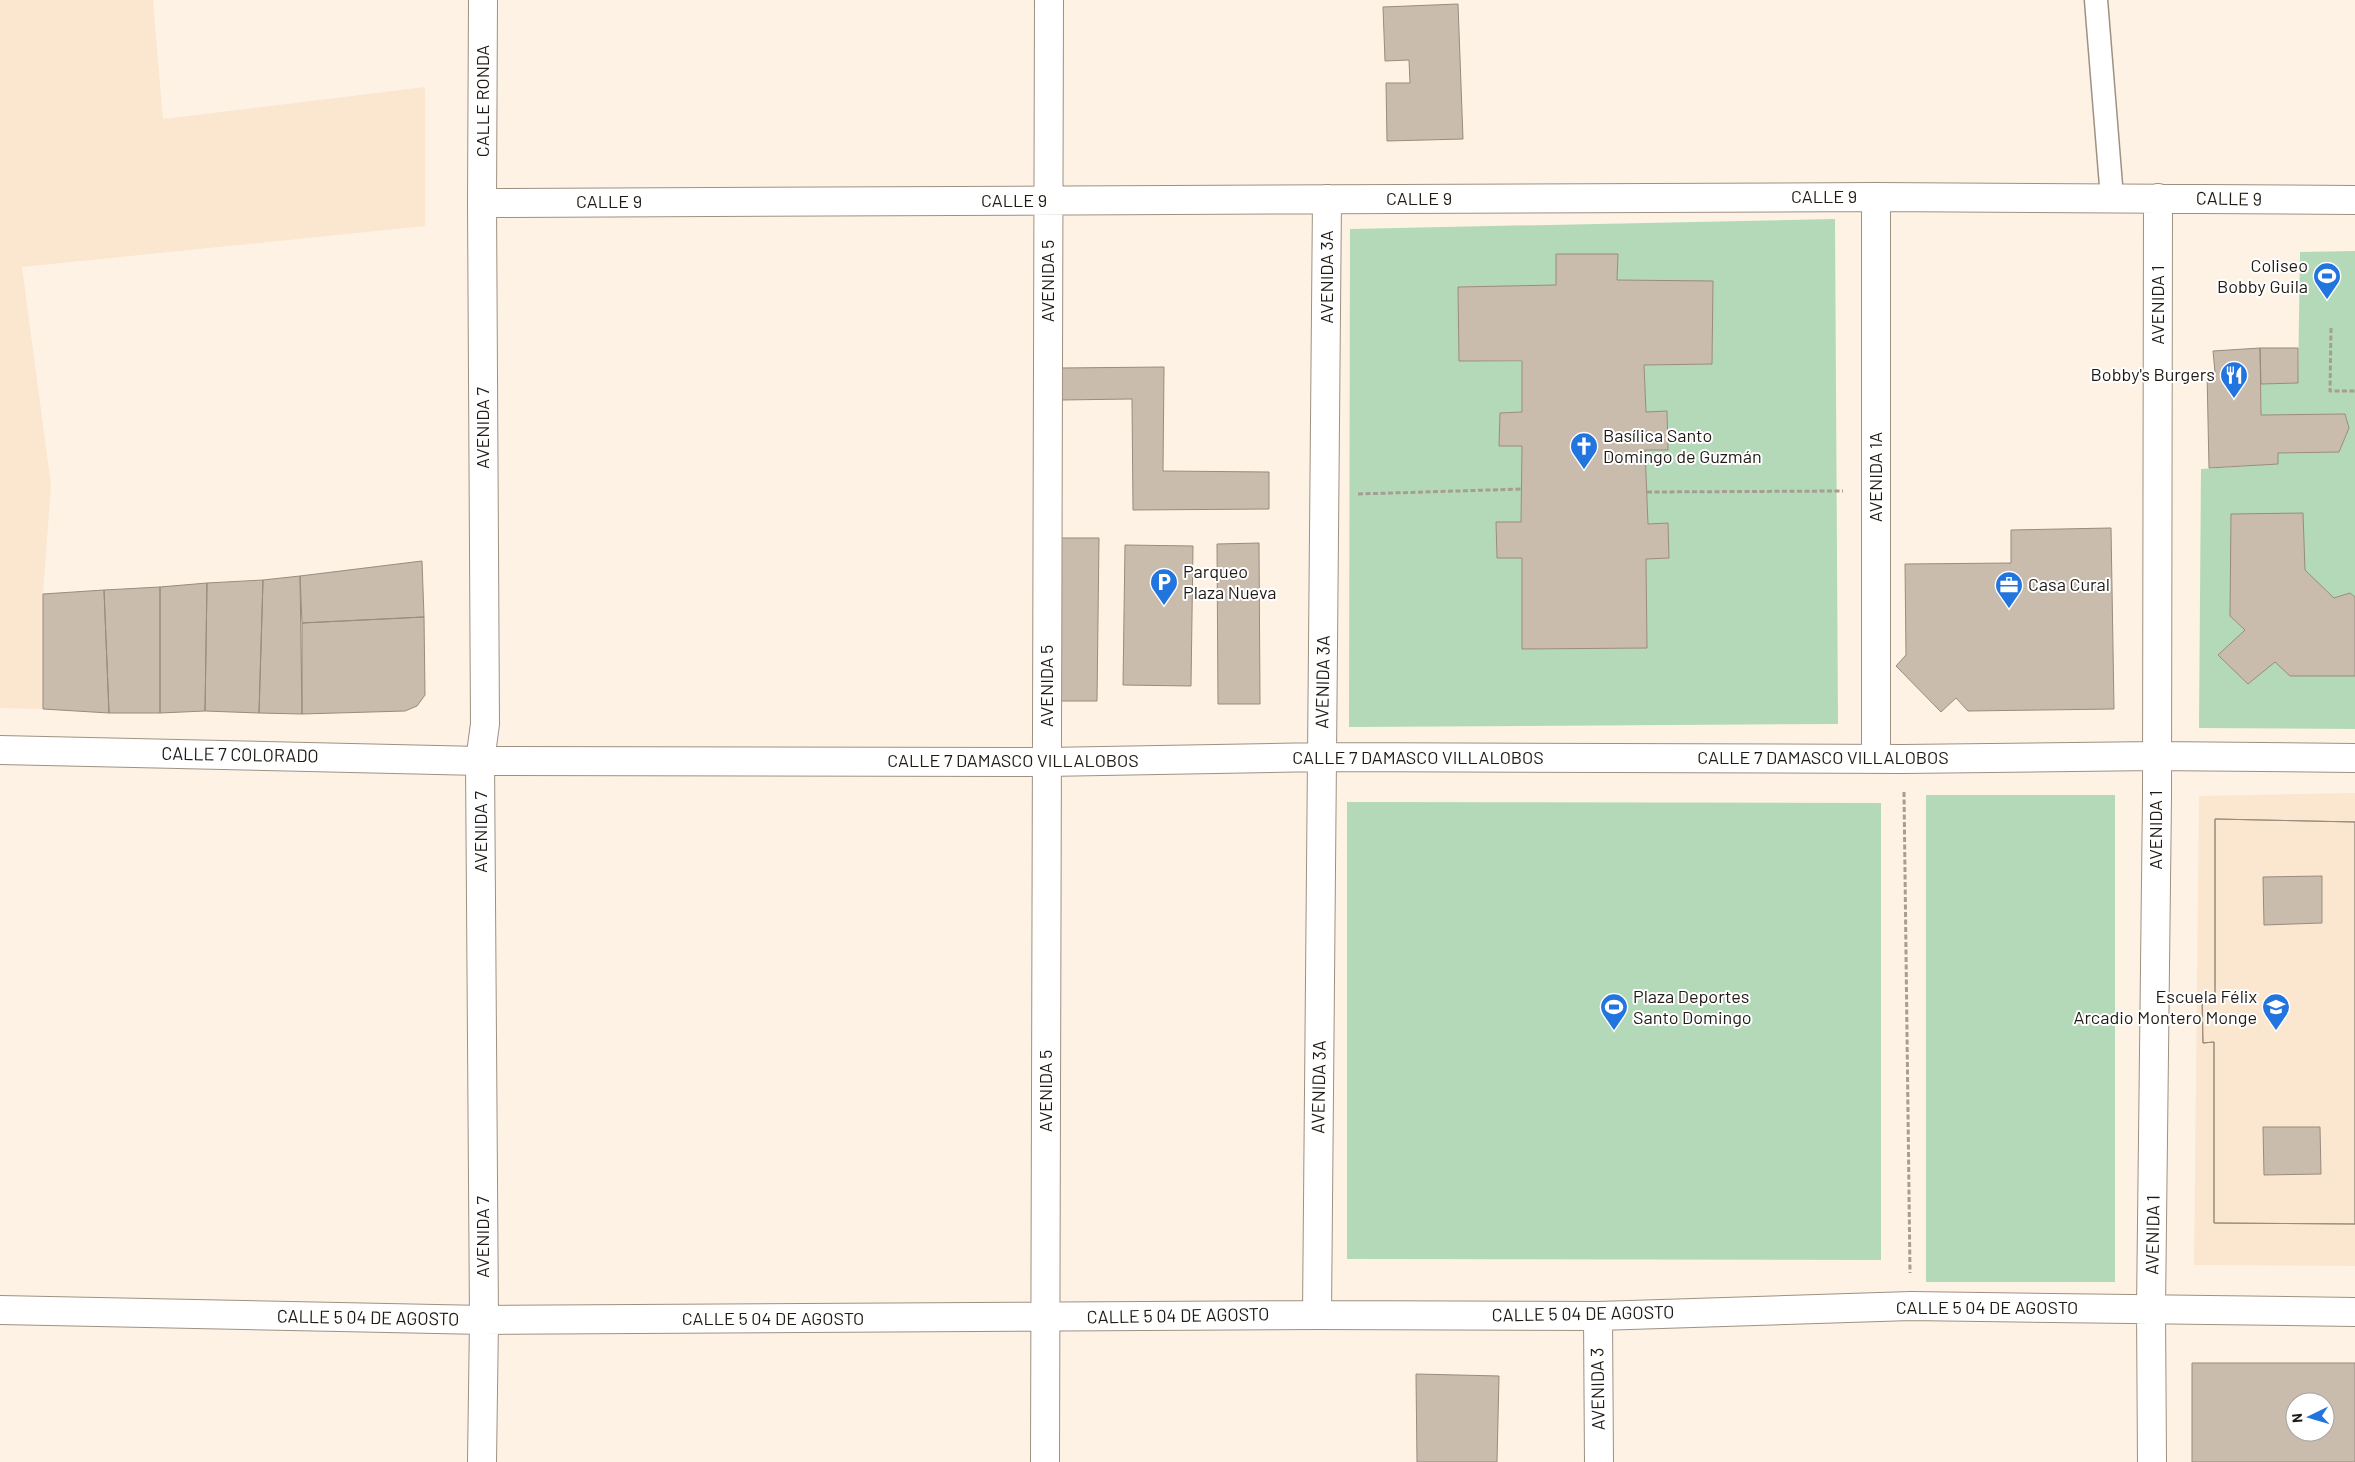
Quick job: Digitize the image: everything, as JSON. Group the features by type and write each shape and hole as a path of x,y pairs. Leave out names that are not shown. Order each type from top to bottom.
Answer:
{"street":[{"name":"CALLE RONDA","path":"482,203 483,0"},
{"name":"AVENIDA 5","path":"1045,1462 1049,0"},
{"name":"CALLE 9","path":"482,203 1876,197 2355,200"},
{"name":"AVENIDA 1A","path":"1876,197 1876,758"},
{"name":"AVENIDA 1","path":"2152,1462 2150,1309 2153,1274 2158,198"},
{"name":"AVENIDA 3A","path":"1318,1315 1327,199"},
{"name":"AVENIDA 7","path":"482,203 485,724 480,760 484,1320 482,1462"},
{"name":"CALLE 7 COLORADO","path":"0,750 480,760"},
{"name":"CALLE 7 DAMASCO VILLALOBOS","path":"480,760 1046,762 1322,757 1903,759 2156,756 2355,758"},
{"name":"CALLE 5 04 DE AGOSTO","path":"0,1310 484,1320 1318,1315 1598,1316 1911,1306 2355,1312"},
{"name":"AVENIDA 3","path":"1598,1316 1599,1462"}],"lane":[{"path":"2096,0 2112,198"}],"path":[{"path":"2331,328 2330,391 2355,390"},
{"path":"1325,495 1522,490"},
{"path":"1647,492 1876,490"},
{"path":"1903,759 1911,1306"}],"shaded area":[{"path":"0,0 153,0 163,119 425,87 425,226 22,267 51,485 43,594 43,709 0,708"},
{"name":"Escuela Félix Arcadio Montero Monge","path":"2355,793 2355,1266 2194,1265 2199,796"}],"green space":[{"path":"1835,219 1838,724 1349,727 1350,229","holes":["1618,254 1617,280 1713,282 1712,364 1644,365 1646,412 1667,411 1668,449 1645,450 1648,524 1667,523 1669,558 1646,559 1647,648 1522,649 1522,558 1497,558 1496,523 1521,522 1522,446 1499,445 1500,413 1522,412 1522,362 1459,361 1458,287 1556,285"]},
{"path":"2355,251 2355,729 2199,728 2201,469 2278,464 2278,453 2339,452 2349,428 2345,414 2261,415 2261,384 2298,383 2300,252"},
{"path":"1926,795 2115,795 2115,1282 1926,1282"},
{"name":"Plaza Deportes Santo Domingo","path":"1347,802 1881,803 1881,1260 1347,1259"}],"building":[{"path":"1458,4 1463,139 1387,141 1386,83 1410,83 1409,60 1385,61 1383,7"},
{"name":"Basílica Santo Domingo de Guzmán","path":"1556,254 1618,254 1617,280 1713,281 1712,364 1644,365 1646,412 1667,411 1668,450 1645,450 1648,524 1668,523 1669,558 1646,559 1647,648 1522,649 1522,558 1497,558 1496,522 1521,522 1522,446 1499,446 1500,413 1522,412 1522,361 1459,361 1458,287 1556,285"},
{"name":"Bobby's Burgers","path":"2260,348 2261,415 2345,414 2349,428 2339,452 2278,453 2278,464 2209,468 2207,372 2215,372 2213,351"},
{"path":"2260,348 2298,348 2298,383 2261,384"},
{"path":"1164,367 1163,471 1269,472 1269,509 1133,510 1132,399 1061,400 1061,368"},
{"path":"2303,513 2305,570 2334,598 2350,593 2355,597 2355,676 2290,676 2275,662 2248,684 2218,655 2245,630 2230,616 2231,514"},
{"name":"Casa Cural","path":"2111,528 2114,709 1968,711 1956,698 1941,712 1896,666 1906,655 1905,564 2011,563 2011,530"},
{"path":"1060,538 1099,538 1097,701 1059,701"},
{"path":"1259,543 1260,704 1218,704 1217,544"},
{"path":"1125,545 1193,546 1191,686 1123,685"},
{"path":"422,561 424,617 302,623 300,576"},
{"path":"300,576 302,714 259,713 263,580"},
{"path":"263,580 259,713 205,711 207,583"},
{"path":"207,583 205,711 160,713 160,587"},
{"path":"160,587 160,713 109,713 104,590"},
{"path":"104,590 109,713 43,709 43,594"},
{"path":"424,617 425,695 417,706 405,711 302,714 302,623"},
{"name":"Escuela Félix Arcadio Montero Monge","path":"2215,819 2355,822 2355,1224 2214,1223 2214,1042 2203,1043 2202,997 2215,997","holes":["2322,876 2322,923 2264,925 2263,877","2263,1127 2320,1127 2321,1174 2264,1175"]},
{"name":"Escuela Félix Arcadio Montero Monge","path":"2215,819 2355,822 2355,1224 2214,1223 2214,1042 2203,1043 2202,997 2215,997"},
{"path":"2192,1363 2355,1363 2355,1462 2192,1462"},
{"path":"1416,1374 1499,1376 1497,1462 1417,1462"}],"place":[{"name":"Coliseo Bobby Guila","path":"2327,300"},
{"name":"Bobby's Burgers","path":"2234,399"},
{"name":"Basílica Santo Domingo de Guzmán","path":"1584,470"},
{"name":"Parqueo Plaza Nueva","path":"1164,606"},
{"name":"Casa Cural","path":"2009,609"},
{"name":"Plaza Deportes Santo Domingo","path":"1614,1031"},
{"name":"Escuela Félix Arcadio Montero Monge","path":"2276,1031"}]}
